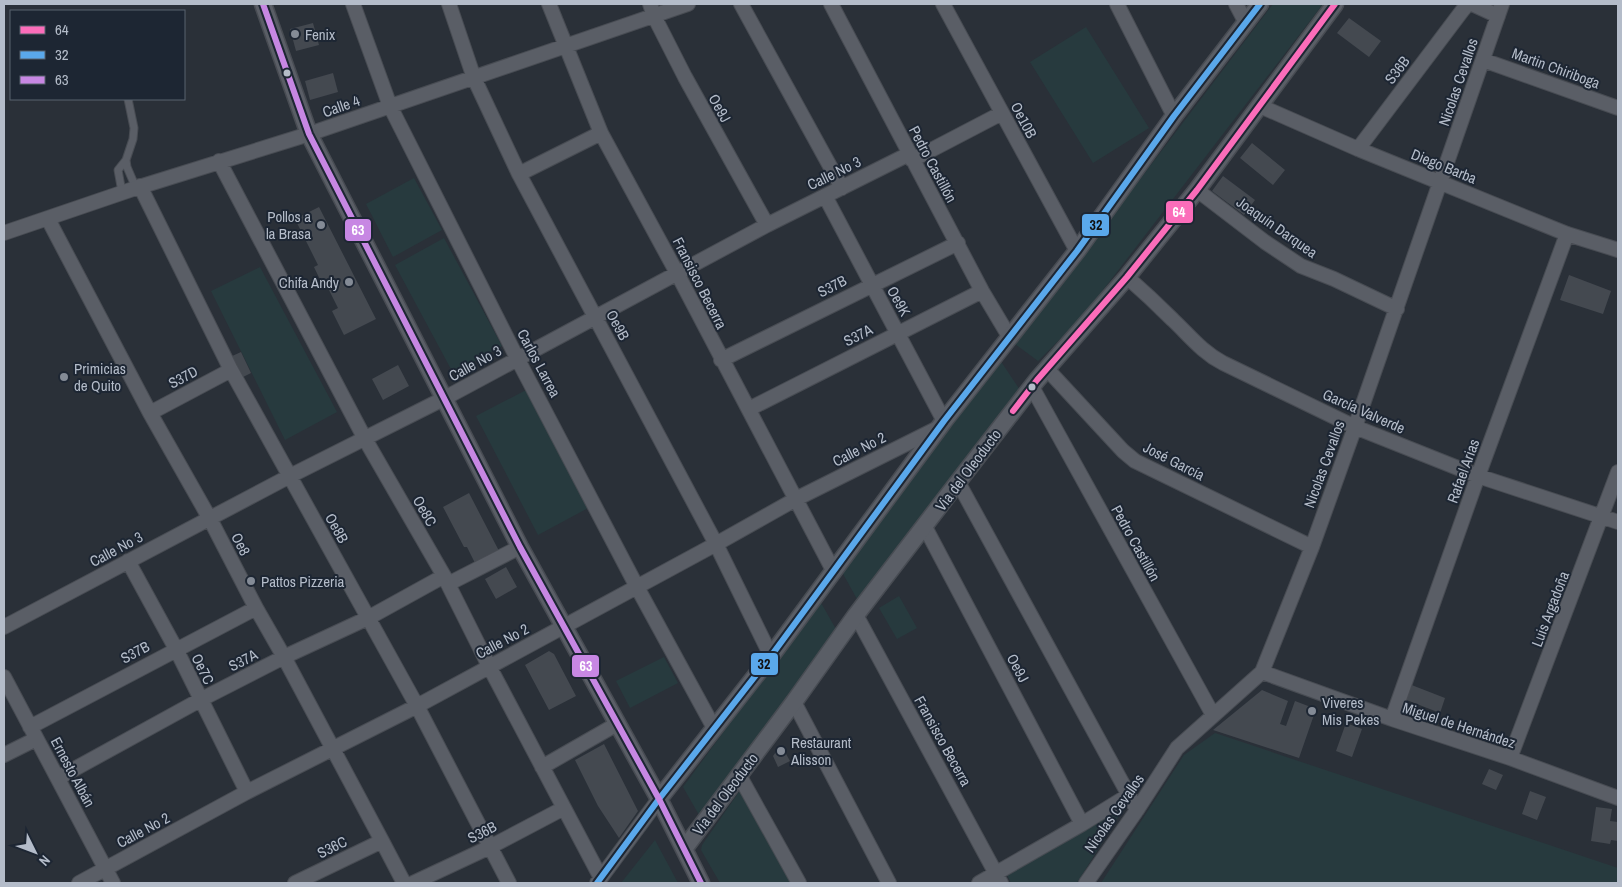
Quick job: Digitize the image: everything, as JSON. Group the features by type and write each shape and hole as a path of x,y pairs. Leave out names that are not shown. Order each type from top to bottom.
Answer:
{"street":[{"path":"263,4 309,134 520,547 659,799 701,883"},
{"name":"Carlos Larrea","path":"353,4 390,106 637,587 714,728"},
{"name":"Oe9B","path":"449,4 474,78 518,174 716,544 771,656"},
{"name":"Fransisco Becerra","path":"549,4 602,133 834,572"},
{"name":"Calle 4","path":"4,233 48,220 122,192 219,160 309,134 474,78 565,45 652,10 688,4"},
{"path":"741,4 842,188"},
{"name":"Pedro Castillón","path":"831,4 982,290 1010,338"},
{"name":"Oe10B","path":"943,4 1077,251"},
{"path":"1117,4 1174,116"},
{"path":"1236,4 1246,24"},
{"path":"599,881 659,799 771,656 942,424 1077,251 1174,116 1260,4"},
{"name":"Via del Oleoducto","path":"684,849 794,702 856,615 958,482 1032,387 1127,277 1197,190 1336,4"},
{"path":"1468,6 1500,10"},
{"name":"S36B","path":"1358,149 1468,6"},
{"name":"Oe9J","path":"652,10 685,77 766,226"},
{"name":"Nicolas Cevallos","path":"1086,883 1177,748 1262,672 1312,548 1500,10"},
{"name":"Martin Chiriboga","path":"1483,60 1618,108"},
{"name":"Diego Barba","path":"1260,106 1358,149 1568,234 1618,250"},
{"name":"Calle No 3","path":"4,627 290,476 443,399 766,226 825,196 1002,113"},
{"path":"518,174 602,133"},
{"name":"Oe8C","path":"219,160 365,439 446,580 564,808 599,881"},
{"name":"Oe8B","path":"138,187 231,370 417,706 509,883"},
{"name":"Joaquín Darquea","path":"1197,190 1265,242 1301,266 1334,279 1397,309"},
{"name":"Oe9K","path":"825,196 898,333 942,424"},
{"name":"Oe8","path":"48,220 404,883"},
{"name":"Rafael Arias","path":"1392,720 1478,476 1568,234"},
{"name":"S37B","path":"721,360 958,243"},
{"name":"García Valverde","path":"1127,277 1210,356 1355,428 1478,476 1618,522"},
{"name":"S37A","path":"749,409 982,290"},
{"name":"José García","path":"1047,369 1123,451 1136,461 1312,548"},
{"name":"S37D","path":"150,413 231,370"},
{"name":"Pedro Castillón","path":"1032,387 1213,715"},
{"name":"Calle No 2","path":"79,883 247,792 417,706 796,499 942,424"},
{"name":"Luis Argadoña","path":"1510,758 1603,516 1618,472"},
{"path":"958,482 1137,810"},
{"name":"Oe9J","path":"925,527 1082,824"},
{"name":"S37A","path":"58,778 200,700 284,657 520,547"},
{"name":"Oe7C","path":"128,561 176,649 247,792"},
{"name":"S37B","path":"4,756 33,733 176,649 256,608"},
{"name":"Fransisco Becerra","path":"856,615 999,878"},
{"name":"Miguel de Hernández","path":"1262,672 1392,720 1510,758 1618,798"},
{"name":"Ernesto Albán","path":"4,676 112,883"},
{"path":"794,702 888,883"},
{"path":"542,768 617,724"},
{"path":"739,775 798,883"},
{"path":"979,883 999,878 1129,795"},
{"name":"S36B","path":"413,883 490,847 564,808"},
{"name":"S36C","path":"295,883 382,840"}],"lane":[{"path":"122,192 118,170 126,160 133,139 134,128 128,100"},
{"path":"126,160 127,166 138,187"}],"green space":[{"path":"1273,4 1323,4 1083,316 1038,361 1015,344"},
{"path":"1086,27 1149,128 1093,163 1030,62"},
{"path":"414,178 442,230 393,257 366,204"},
{"path":"444,238 502,346 453,373 395,265"},
{"path":"260,267 337,412 285,440 211,291"},
{"path":"1000,360 1020,390 857,599 842,572"},
{"path":"528,389 590,507 538,535 476,416"},
{"path":"899,596 917,628 897,639 879,608"},
{"path":"820,601 837,631 699,815 683,787"},
{"path":"664,657 678,683 630,708 616,681"},
{"path":"1215,733 1618,868 1618,883 1101,883 1184,755"},
{"path":"741,789 792,883 720,883 701,850 702,845"},
{"path":"1127,803 1077,883 1011,883 1006,873"},
{"path":"655,840 678,883 621,883"}],"building":[{"path":"1349,18 1381,41 1369,57 1337,33"},
{"path":"313,23 319,45 296,51 290,29"},
{"path":"333,73 338,92 310,100 305,81"},
{"path":"1252,143 1285,170 1273,185 1240,158"},
{"path":"1223,176 1255,200 1244,215 1212,191"},
{"path":"319,207 376,319 344,335 332,311 338,308 327,286 324,288 314,267 318,265 295,219"},
{"path":"1569,275 1611,291 1603,314 1560,300"},
{"path":"241,352 251,373 239,379 230,357"},
{"path":"398,365 409,386 383,400 372,379"},
{"path":"469,493 498,549 498,553 476,565 467,547 464,547 443,507"},
{"path":"506,567 517,587 496,599 485,579"},
{"path":"549,651 554,654 576,696 549,710 525,665"},
{"path":"1409,684 1445,698 1440,713 1404,699"},
{"path":"1262,690 1288,701 1280,724 1286,726 1295,701 1316,709 1299,758 1213,730"},
{"path":"1346,723 1362,729 1352,757 1336,751"},
{"path":"604,744 638,811 619,838 598,806 575,760"},
{"name":"Restaurant Alisson","path":"781,745 790,761 778,767 773,756"},
{"path":"1489,769 1503,775 1496,790 1482,784"},
{"path":"1530,791 1546,797 1537,820 1522,814"},
{"path":"1596,807 1612,809 1610,821 1618,822 1618,841 1611,840 1610,844 1591,841"}],"transit line":[{"name":"63","path":"263,4 309,134 520,547 659,799 701,883"},
{"name":"32","path":"597,883 659,799 771,656 944,421 1077,251 1174,116 1260,4"},
{"name":"64","path":"1013,411 1037,380 1127,277 1197,190 1335,4"}],"place":[{"name":"Fenix","path":"295,34"},
{"name":"Pollos a la Brasa","path":"321,225"},
{"name":"Chifa Andy","path":"349,282"},
{"name":"Primicias de Quito","path":"64,377"},
{"name":"Pattos Pizzeria","path":"251,581"},
{"name":"Viveres Mis Pekes","path":"1312,711"},
{"name":"Restaurant Alisson","path":"781,751"}]}
